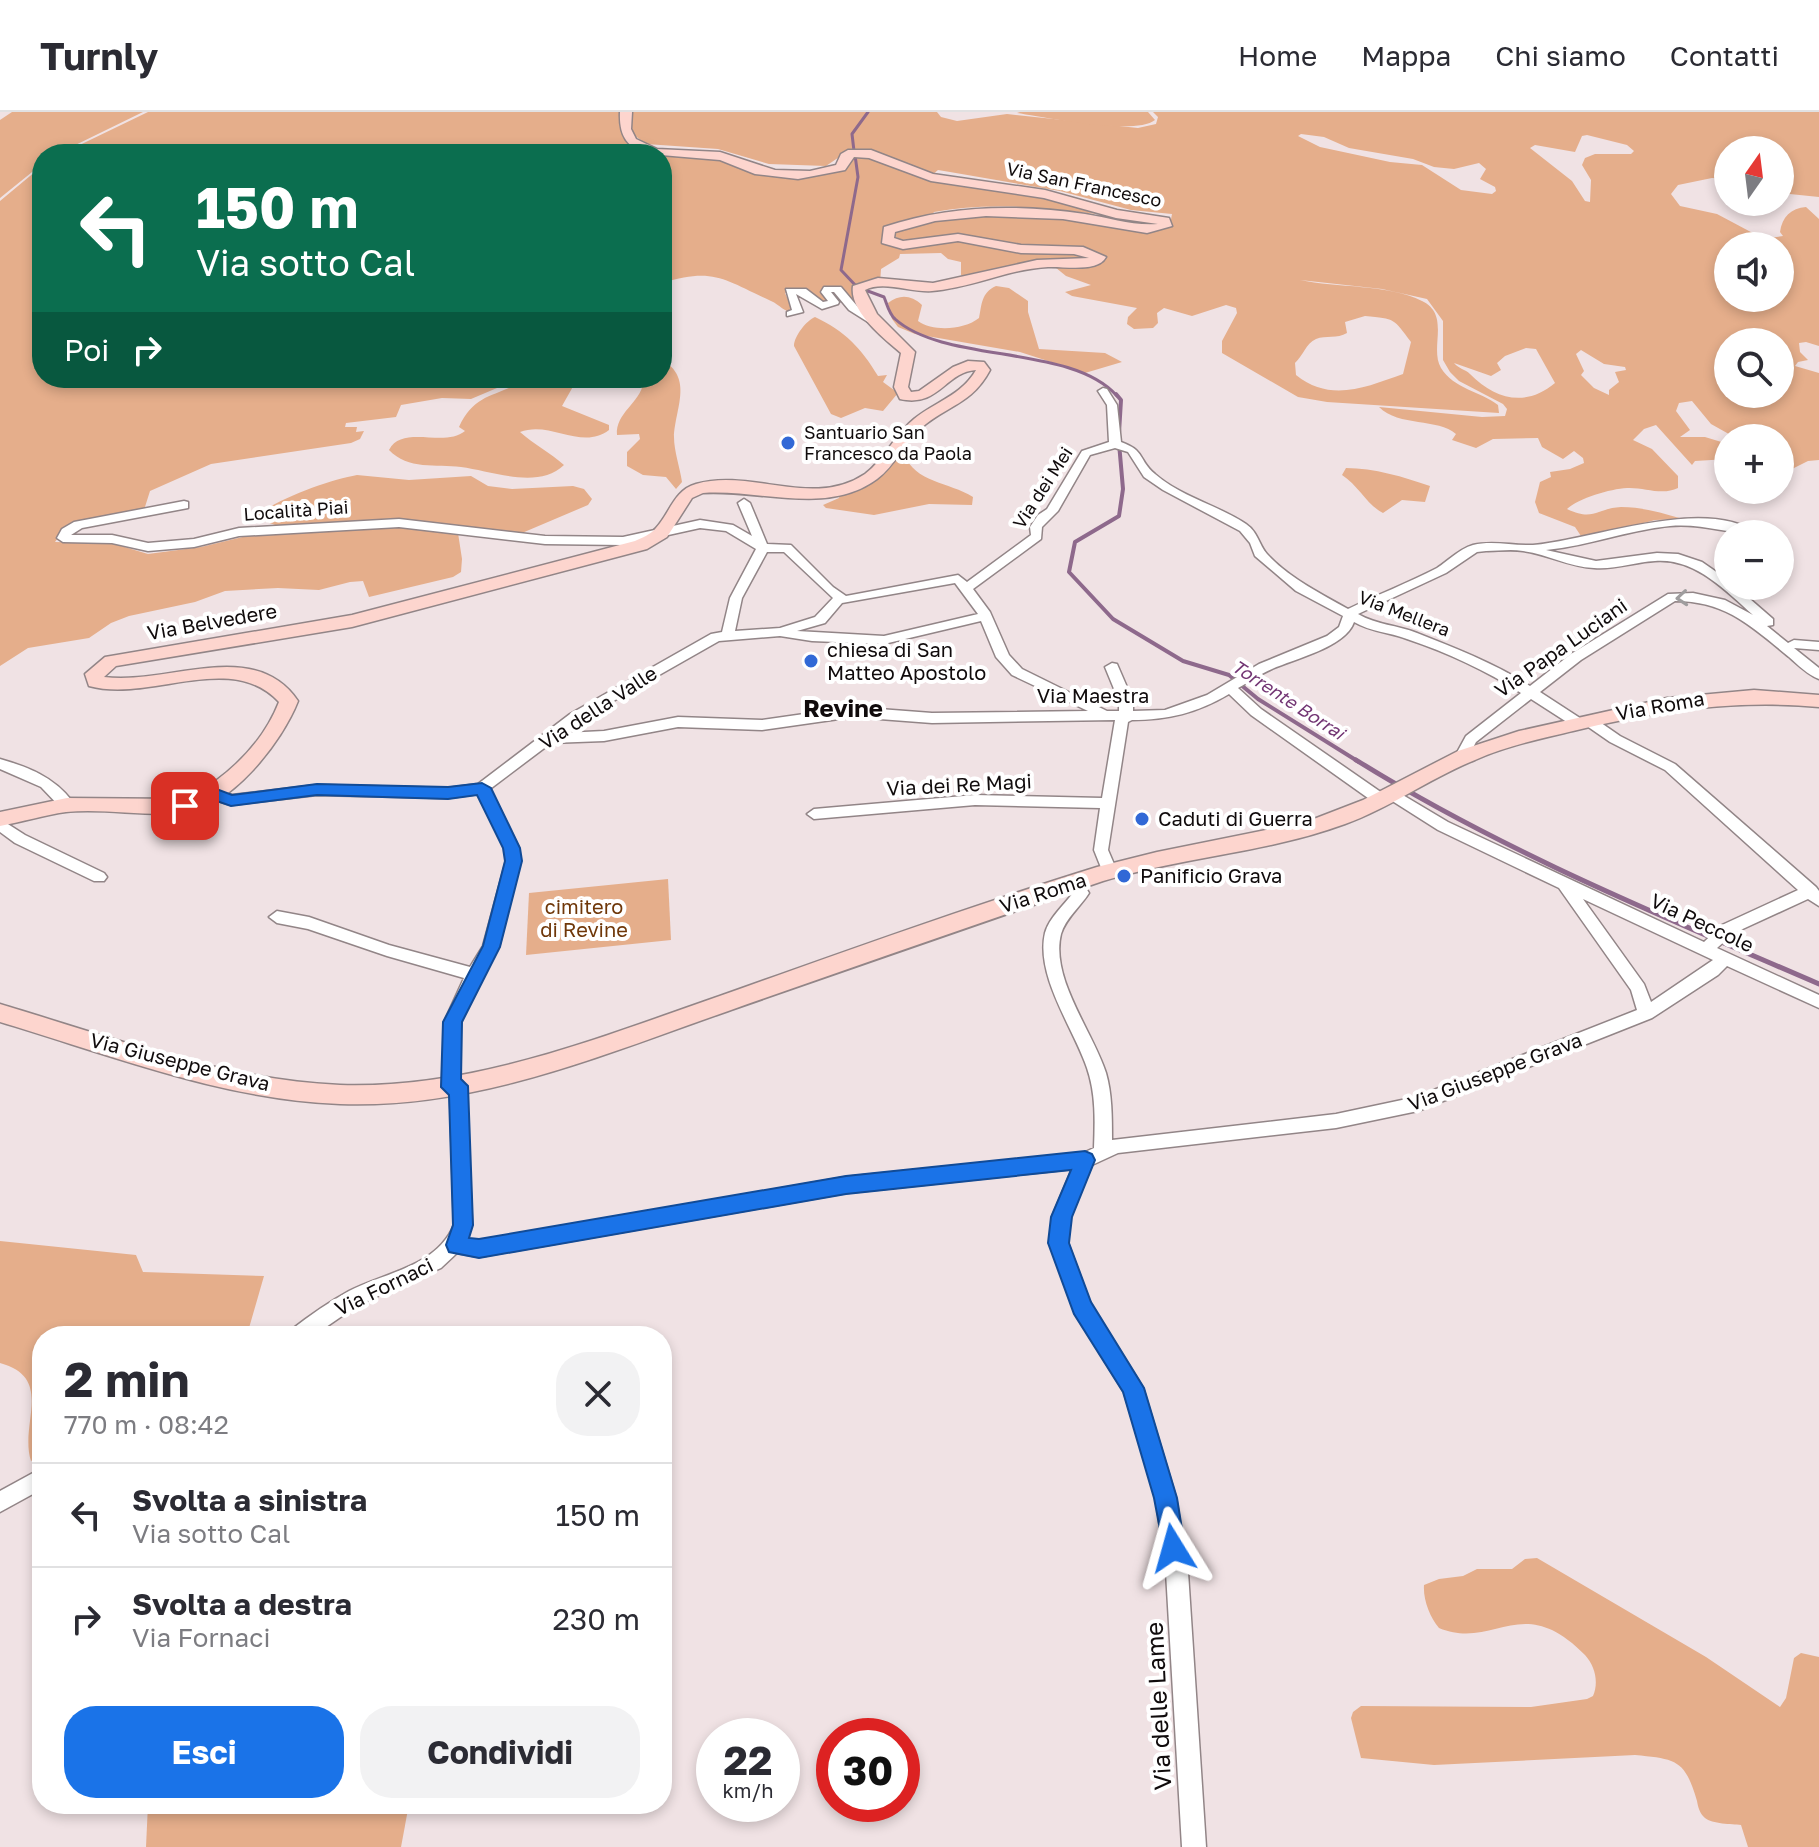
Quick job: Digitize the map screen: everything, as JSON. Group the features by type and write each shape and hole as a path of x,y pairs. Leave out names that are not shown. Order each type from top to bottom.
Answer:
{"street":[{"name":"Via San Francesco","path":"626,112 623,129 628,139 638,144"},
{"name":"Via San Francesco","path":"661,533 686,495 699,488 815,492 865,481 876,473 920,422 968,395 983,370 979,365 961,366 924,396 905,396 901,387 908,352 872,320 860,287 871,282 930,288 959,285 1041,263 1098,260 1099,257 1077,250 1006,248 962,238 939,238 918,245 906,245 887,240 889,230 957,214 1057,216 1150,229 1166,226 1164,221 1124,216 1045,194 931,177 871,154 852,153 845,157 841,167 817,174 762,172 720,156 672,153"},
{"path":"791,314 798,312 790,291 802,291 822,306 834,302 826,292 828,289 837,289 853,308 872,320"},
{"path":"1103,391 1112,405 1118,445"},
{"name":"Via dei Mei","path":"966,588 1037,536 1036,527 1052,511 1086,453 1118,445"},
{"name":"Via Mellera","path":"1118,445 1132,450 1148,475 1167,488 1244,528 1256,542 1259,553 1300,588 1370,626 1410,635 1506,677 1583,722 1670,767 1815,895"},
{"path":"744,503 763,548"},
{"name":"Località Piai","path":"184,505 78,525 66,532 63,538 112,539 148,547 194,543 239,532 388,523 545,540 623,541 661,533"},
{"path":"1524,547 1557,547 1664,521 1714,523"},
{"path":"661,533 700,524 720,525 748,536 763,548 787,548 840,598 859,599 958,579 985,616 1003,657 1017,672 1103,714"},
{"name":"Via Belvedere","path":"214,794 284,719 289,701 283,691 256,678 221,674 105,685 96,682 94,674 100,667 111,661 352,621 582,563 641,545 661,533"},
{"name":"Via Maestra","path":"546,738 604,736 678,722 762,725 853,712 932,718 1103,714 1124,718 1166,715 1212,698 1254,673 1332,639 1345,629 1349,615 1379,597 1442,570 1473,549 1524,547 1565,560 1596,565 1657,557 1678,558 1698,565 1714,576"},
{"path":"728,636 736,598 763,548"},
{"name":"Via Papa Luciani","path":"1461,758 1471,739 1587,649 1672,597 1693,597 1725,604 1753,621 1819,675"},
{"path":"780,632 820,620 840,598"},
{"name":"Via Maestra","path":"1744,600 1794,644 1819,675"},
{"path":"780,632 812,637 884,640 985,616"},
{"name":"Via della Valle","path":"482,788 575,717 689,651 716,637 780,632"},
{"path":"1794,644 1819,646"},
{"path":"1109,871 1101,850 1126,701 1112,667"},
{"name":"Via Peccole","path":"1232,686 1256,712 1443,826 1565,886 1710,945 1725,958 1819,1002"},
{"name":"Via Roma","path":"455,1087 500,1077 670,1023 1109,871 1339,819 1461,758 1583,722 1645,706 1698,697 1760,696 1819,701"},
{"path":"0,764 22,770 54,788 67,805"},
{"path":"0,822 67,805 185,806 214,794 231,800 317,790 448,793 482,788 512,848 513,861 491,947 474,974 452,1022 463,1225 456,1245"},
{"name":"Via dei Re Magi","path":"814,814 975,800 1107,803"},
{"path":"0,822 20,839 99,877"},
{"name":"Via delle Lame","path":"1075,882 1081,893 1052,936 1053,959 1057,979 1097,1072 1104,1120 1094,1155 1061,1217 1059,1243 1082,1307 1133,1388 1166,1498 1177,1572 1194,1847"},
{"name":"Via Peccole","path":"1565,886 1638,988 1646,1013"},
{"path":"1710,945 1728,929 1815,895"},
{"path":"277,917 309,923 387,950 474,974"},
{"name":"Via Giuseppe Grava","path":"456,1245 479,1249 846,1185 1094,1155 1162,1139 1336,1121 1418,1104 1646,1013 1712,971 1725,958"},
{"name":"Via Giuseppe Grava","path":"0,1013 176,1064 274,1087 316,1093 388,1094 455,1087"},
{"name":"Via Fornaci","path":"313,1326 360,1295 435,1263 456,1245"},
{"path":"0,1502 32,1484"}],"green space":[{"path":"12,112 143,112 77,144 32,144 32,172 0,198 0,120"},
{"path":"148,112 623,112 620,127 639,144 82,144"},
{"path":"630,112 937,112 941,117 957,121 1007,114 1138,128 1156,124 1158,117 1153,112 1819,112 1819,197 1794,194 1794,136 1714,136 1714,178 1678,185 1671,194 1680,206 1714,213 1751,232 1714,232 1714,312 1794,312 1794,232 1780,232 1787,216 1794,216 1796,209 1806,207 1819,219 1819,346 1799,343 1800,352 1808,360 1795,366 1819,373 1819,460 1808,461 1794,468 1794,424 1714,426 1692,401 1679,403 1676,411 1690,430 1680,437 1714,440 1714,460 1695,461 1692,465 1656,425 1644,429 1633,440 1652,449 1678,476 1678,488 1666,491 1612,490 1567,509 1590,514 1629,507 1683,519 1655,520 1583,539 1575,527 1539,513 1535,502 1540,482 1551,477 1550,472 1584,463 1583,458 1574,451 1563,459 1542,447 1538,438 1493,439 1476,448 1452,440 1456,434 1448,429 1397,417 1379,407 1482,417 1505,416 1507,409 1503,404 1459,381 1450,372 1443,360 1443,321 1427,299 1394,292 1431,307 1438,323 1437,351 1441,368 1453,381 1498,405 1499,413 1327,402 1298,397 1222,353 1222,341 1237,313 1236,308 1226,305 1192,316 1164,308 1157,313 1158,323 1153,328 1134,329 1127,324 1128,317 1137,308 1072,296 1065,292 1091,285 1066,276 1050,263 1087,263 1098,254 1095,252 1032,249 958,235 902,240 888,233 929,219 964,214 1023,213 1170,225 1172,214 1131,210 1060,191 938,170 932,175 848,151 826,166 769,164 718,149 646,144 630,132","holes":["1298,136 1324,137 1349,148 1413,159 1434,167 1454,169 1479,163 1486,169 1480,179 1495,187 1496,191 1492,194 1461,190 1422,165 1390,162 1320,147","1582,136 1627,145 1634,151 1631,154 1595,154 1585,158 1582,165 1591,180 1590,202 1585,201 1572,181 1530,148 1535,145 1575,152","1300,280 1382,289 1394,292 1314,283","1365,316 1393,321 1411,342 1403,374 1349,390 1322,388 1296,375 1295,363 1313,341 1347,333 1345,322","1526,348 1536,349 1555,383 1533,396 1522,398 1500,394 1454,363 1491,376 1501,370 1497,363 1505,356","1581,350 1604,364 1625,367 1626,370 1615,372 1619,382 1609,390 1609,395 1594,388 1581,375 1584,371 1576,354"]},
{"path":"1148,112 1155,120 1129,126 1110,126 1017,113"},
{"path":"672,151 714,154 762,169 796,172 830,172 854,156 865,156 906,171 1008,187 1127,218 1055,209 1006,207 934,212 885,229 882,235 900,243 940,239 1080,253 1091,258 1037,260 1002,267 967,279 961,275 961,262 948,259 941,253 900,254 899,258 881,269 880,284 854,288 853,297 859,305 853,304 838,290 829,288 829,301 825,304 796,288 785,293 794,313 719,278 672,280"},
{"path":"32,174 32,388 497,388 471,399 442,398 401,405 396,417 346,423 345,427 357,427 356,432 364,431 360,439 351,443 211,464 150,491 144,510 62,532 55,542 111,543 148,554 201,547 251,535 394,524 458,533 461,572 453,577 369,597 363,581 319,590 278,588 225,591 195,602 129,616 111,623 89,638 28,648 0,666 0,201"},
{"path":"996,286 1009,288 1028,301 1028,312 1039,349 1105,353 1122,362 1085,373 1020,352 915,334 898,327 892,319 888,303 901,297 914,299 922,305 918,321 924,325 957,327 979,318 985,296"},
{"path":"815,317 851,341 878,376 887,375 883,382 898,393 883,411 865,408 841,418 831,414 794,346 802,329"},
{"path":"672,367 678,376 680,395 674,437 682,482 676,489 666,477 643,475 627,466 627,452 640,439 639,434 617,435 617,427 641,390 672,388"},
{"path":"508,388 572,388 562,406 609,425 609,430 599,436 588,437 531,429 520,432 564,465 553,472 528,478 461,467 423,465 405,461 389,450 395,442 404,438 457,436 465,431 459,427 466,415 481,401"},
{"path":"897,454 905,455 916,471 924,476 973,497 972,505 929,504 874,515 823,505 839,498 841,491"},
{"path":"1346,468 1378,471 1430,486 1425,502 1402,500 1383,513 1342,475"},
{"path":"357,475 409,480 471,476 488,486 512,489 573,486 584,489 592,499 588,505 522,533 414,524 283,528 267,522 249,522 270,506 300,492"},
{"name":"cimitero di Revine","path":"668,879 671,940 526,955 529,893"},
{"path":"0,1241 136,1255 143,1272 264,1276 250,1326 32,1326 32,1404 26,1379 17,1370 0,1363"},
{"path":"32,1404 31,1461 28,1447"},
{"path":"1537,1558 1706,1657 1780,1707 1786,1698 1794,1658 1801,1653 1819,1657 1819,1847 1748,1847 1741,1825 1717,1823 1703,1816 1683,1769 1661,1758 1635,1755 1434,1765 1361,1758 1351,1718 1361,1706 1531,1707 1593,1696 1596,1680 1591,1664 1563,1636 1543,1627 1525,1624 1459,1633 1439,1628 1428,1608 1424,1585 1439,1579 1463,1576 1477,1569 1512,1569 1525,1559"},
{"path":"148,1814 407,1814 401,1847 146,1847"}],"waterway":[{"name":"Torrente Borrai","path":"854,151 852,134 868,112"},
{"name":"Torrente Borrai","path":"855,155 858,177 841,270 857,287 884,297 893,317 917,333 944,343 1070,368 1097,380 1117,396"},
{"name":"Torrente Borrai","path":"1116,394 1121,400 1119,433"},
{"name":"Torrente Borrai","path":"1119,443 1123,489 1119,516 1075,542 1069,572 1113,619 1183,661 1229,675 1258,699 1359,762"},
{"name":"Torrente Borrai","path":"1356,760 1525,853 1819,984"}],"place":[{"name":"Santuario San Francesco da Paola","path":"788,443"},
{"name":"chiesa di San Matteo Apostolo","path":"811,661"},
{"name":"Caduti di Guerra","path":"1142,819"},
{"name":"Panificio Grava","path":"1124,876"}],"district":[{"name":"Revine","path":"843,709"}],"route":[{"path":"185,806 201,802 214,794 231,800 317,790 448,793 482,788 512,848 513,861 491,947 474,974 452,1022 451,1087 458,1086 463,1225 456,1245 479,1249 846,1185 1085,1160 1061,1217 1059,1243 1082,1307 1133,1388 1166,1498 1173,1548"}]}
